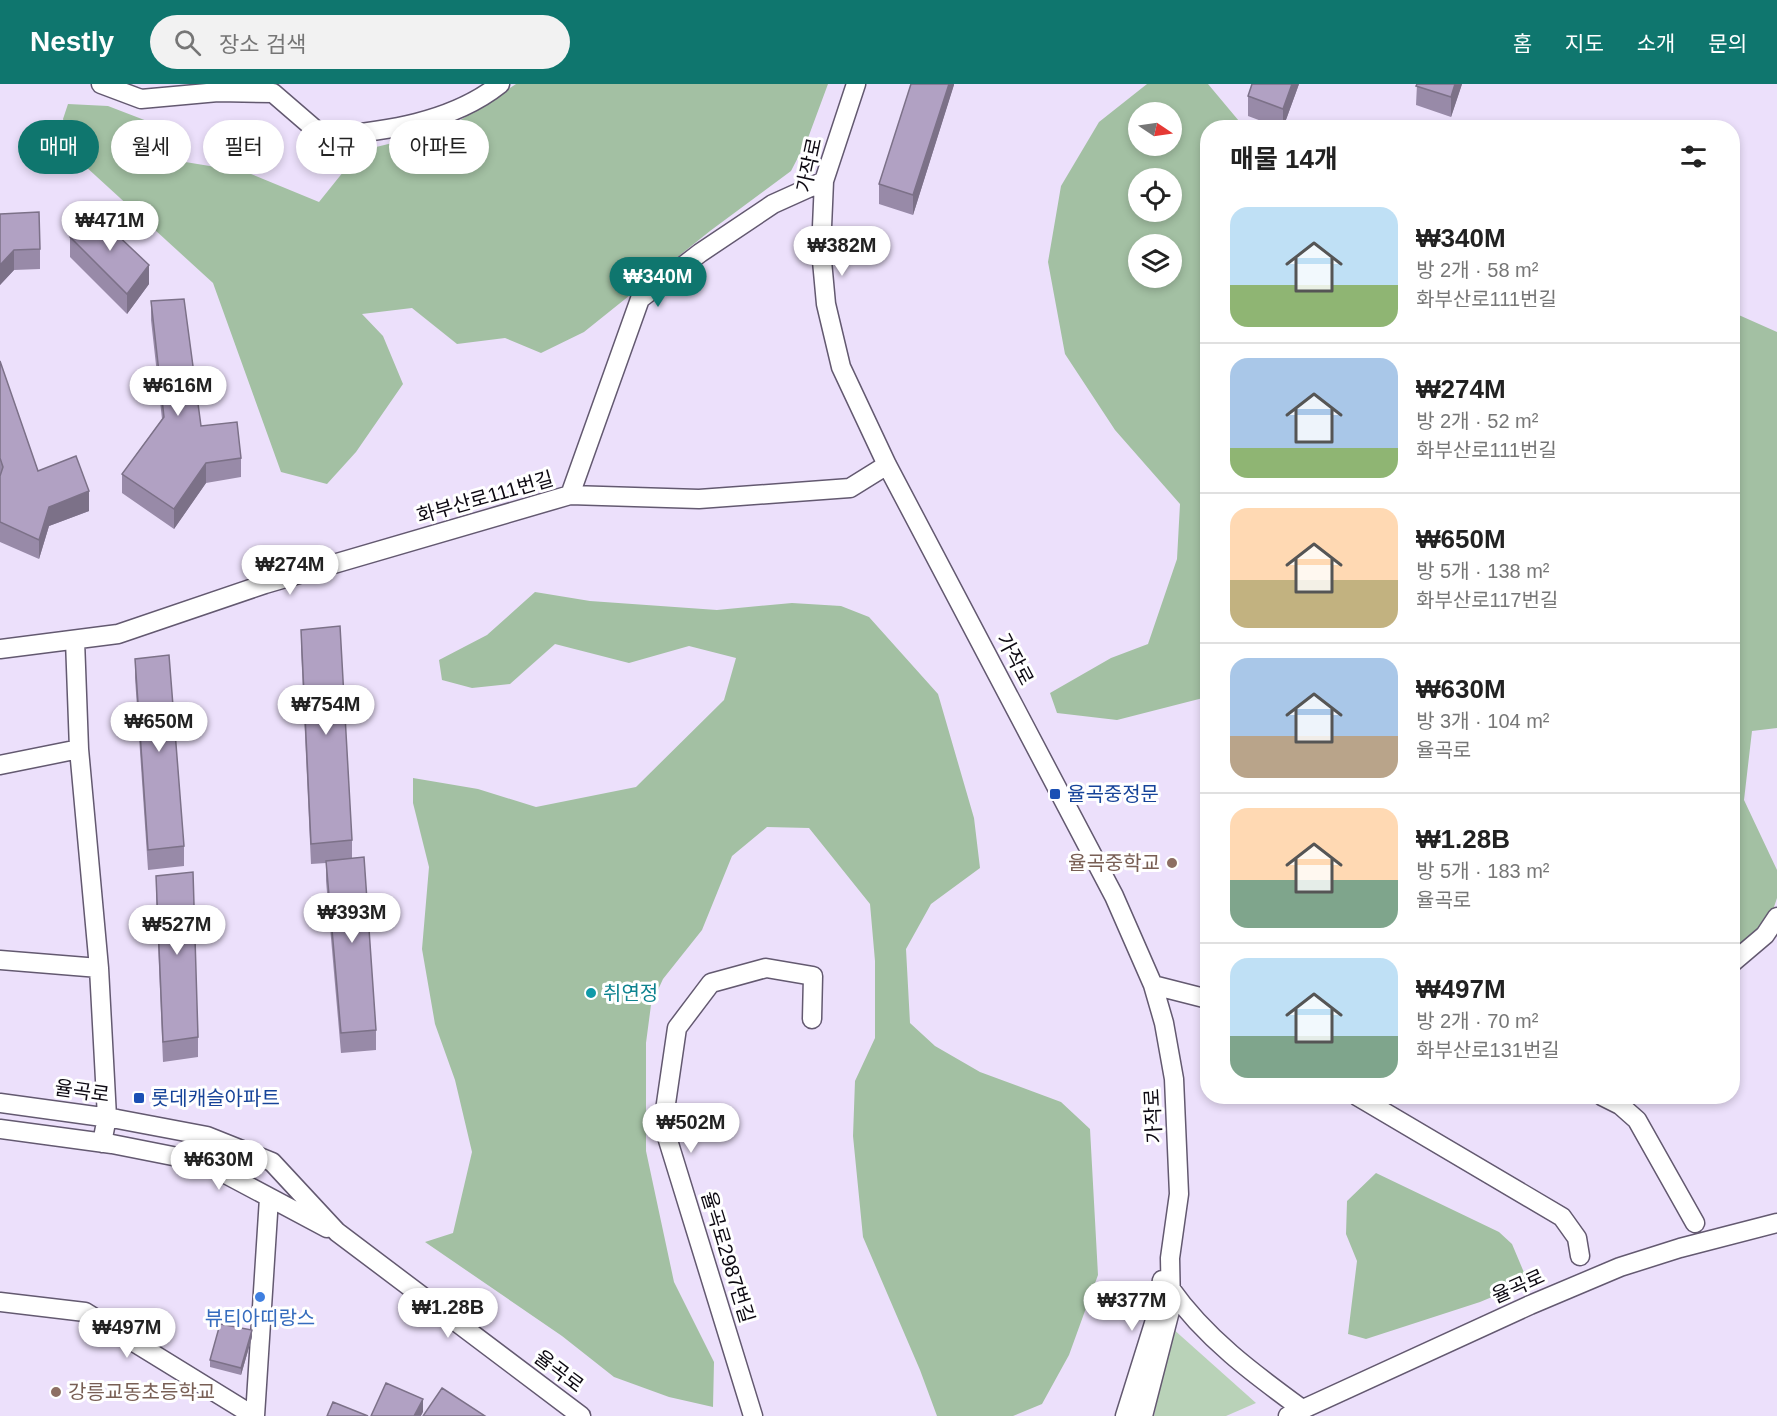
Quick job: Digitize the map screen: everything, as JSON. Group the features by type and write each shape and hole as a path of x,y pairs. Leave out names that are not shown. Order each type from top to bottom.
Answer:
{"street":[{"path":"101,84 141,99 218,92 273,93 324,137 382,131 455,111 500,84"},
{"name":"가작로","path":"856,84 824,181 821,250 826,304 841,367 887,465 1114,896 1153,986 1164,1023 1174,1079 1179,1194 1170,1258 1171,1307 1143,1416"},
{"name":"화부산로111번길","path":"0,649 118,634 265,584 570,495 640,299 700,253 773,204 824,181"},
{"path":"570,495 699,499 850,488 887,465"},
{"path":"75,640 78,749 99,969 107,1118 102,1143"},
{"path":"0,765 78,749"},
{"path":"1740,956 1765,935 1777,917"},
{"path":"0,960 99,969"},
{"name":"율곡로2987번길","path":"753,1416 663,1124 677,1028 711,983 766,968 813,976 812,1020"},
{"path":"1153,986 1200,997"},
{"name":"율곡로","path":"0,1103 107,1118 207,1136 272,1162 337,1232 580,1416"},
{"path":"1371,1104 1562,1217 1576,1238 1580,1256"},
{"path":"1618,1104 1637,1120 1695,1222"},
{"name":"율곡로","path":"0,1129 102,1143 203,1162 337,1232"},
{"path":"0,1302 85,1312 254,1416 269,1198"},
{"name":"율곡로","path":"1295,1413 1610,1271 1680,1248 1777,1223"},
{"name":"가작로","path":"1125,1416 1156,1317 1161,1285 1170,1258"},
{"path":"1170,1288 1183,1307 1228,1352 1295,1413"}],"green space":[{"path":"516,84 828,84 808,138 791,171 710,231 584,332 541,353 505,338 457,344 412,308 362,314 383,336 403,384 356,452 327,484 281,472 213,283 94,174 99,174 99,120 63,119 68,104 108,106 144,120 111,120 111,174 191,174 191,163 203,165 203,174 251,174 319,202 342,174 377,174 377,147 389,144 389,174 489,174 489,120 460,120"},
{"path":"1147,84 1208,84 1238,120 1200,120 1200,699 1117,720 1057,713 1050,693 1111,658 1148,644 1177,559 1180,504 1115,430 1065,354 1048,262 1061,186 1099,122"},
{"path":"1740,316 1777,332 1777,728 1752,731 1744,800 1777,870 1777,898 1761,946 1740,959"},
{"path":"535,592 590,601 717,610 792,603 841,606 869,617 938,694 974,818 980,868 931,904 906,949 910,1023 935,1046 980,1072 1061,1102 1090,1129 1098,1275 1069,1355 1042,1404 1013,1416 937,1416 920,1370 863,1237 853,1136 855,1081 875,1038 875,961 870,904 809,828 767,827 732,856 702,930 663,979 651,1005 646,1043 646,1151 674,1282 714,1362 713,1407 669,1397 614,1377 562,1336 425,1242 453,1233 472,1152 455,1080 435,1024 422,949 429,867 413,803 413,778 478,789 536,807 636,787 724,700 736,658 689,646 629,663 555,644 510,684 472,688 442,680 439,660 487,635"},
{"path":"1376,1173 1499,1232 1512,1244 1528,1282 1480,1302 1366,1339 1348,1334 1357,1261 1346,1234 1347,1201"},
{"path":"1172,1328 1256,1403 1226,1416 1154,1416"}],"building":[{"path":"911,84 949,84 913,195 879,184"},
{"path":"1252,84 1292,84 1283,109 1248,96"},
{"path":"1417,84 1455,84 1451,97 1416,86"},
{"path":"39,212 40,249 14,250 0,265 0,214"},
{"path":"93,212 149,265 127,294 70,237"},
{"path":"184,299 201,426 237,422 241,458 206,463 174,509 122,474 164,417 151,301"},
{"path":"0,361 38,471 76,456 89,491 49,507 39,540 0,522 0,476 3,467 0,458"},
{"path":"340,626 352,840 311,844 301,630"},
{"path":"169,655 184,846 148,850 135,659"},
{"path":"364,857 376,1030 341,1033 326,861"},
{"path":"193,872 198,1037 163,1042 156,876"},
{"path":"220,1324 252,1330 241,1368 210,1360"},
{"path":"386,1383 423,1399 414,1416 371,1416"},
{"path":"442,1388 485,1416 423,1416"},
{"path":"333,1402 368,1416 327,1416"}],"place":[{"name":"율곡중정문","path":"1055,794"},
{"name":"율곡중학교","path":"1172,863"},
{"name":"취연정","path":"591,993"},
{"name":"롯데캐슬아파트","path":"139,1098"},
{"name":"뷰티아띠랑스","path":"260,1297"},
{"name":"강릉교동초등학교","path":"56,1392"}]}
